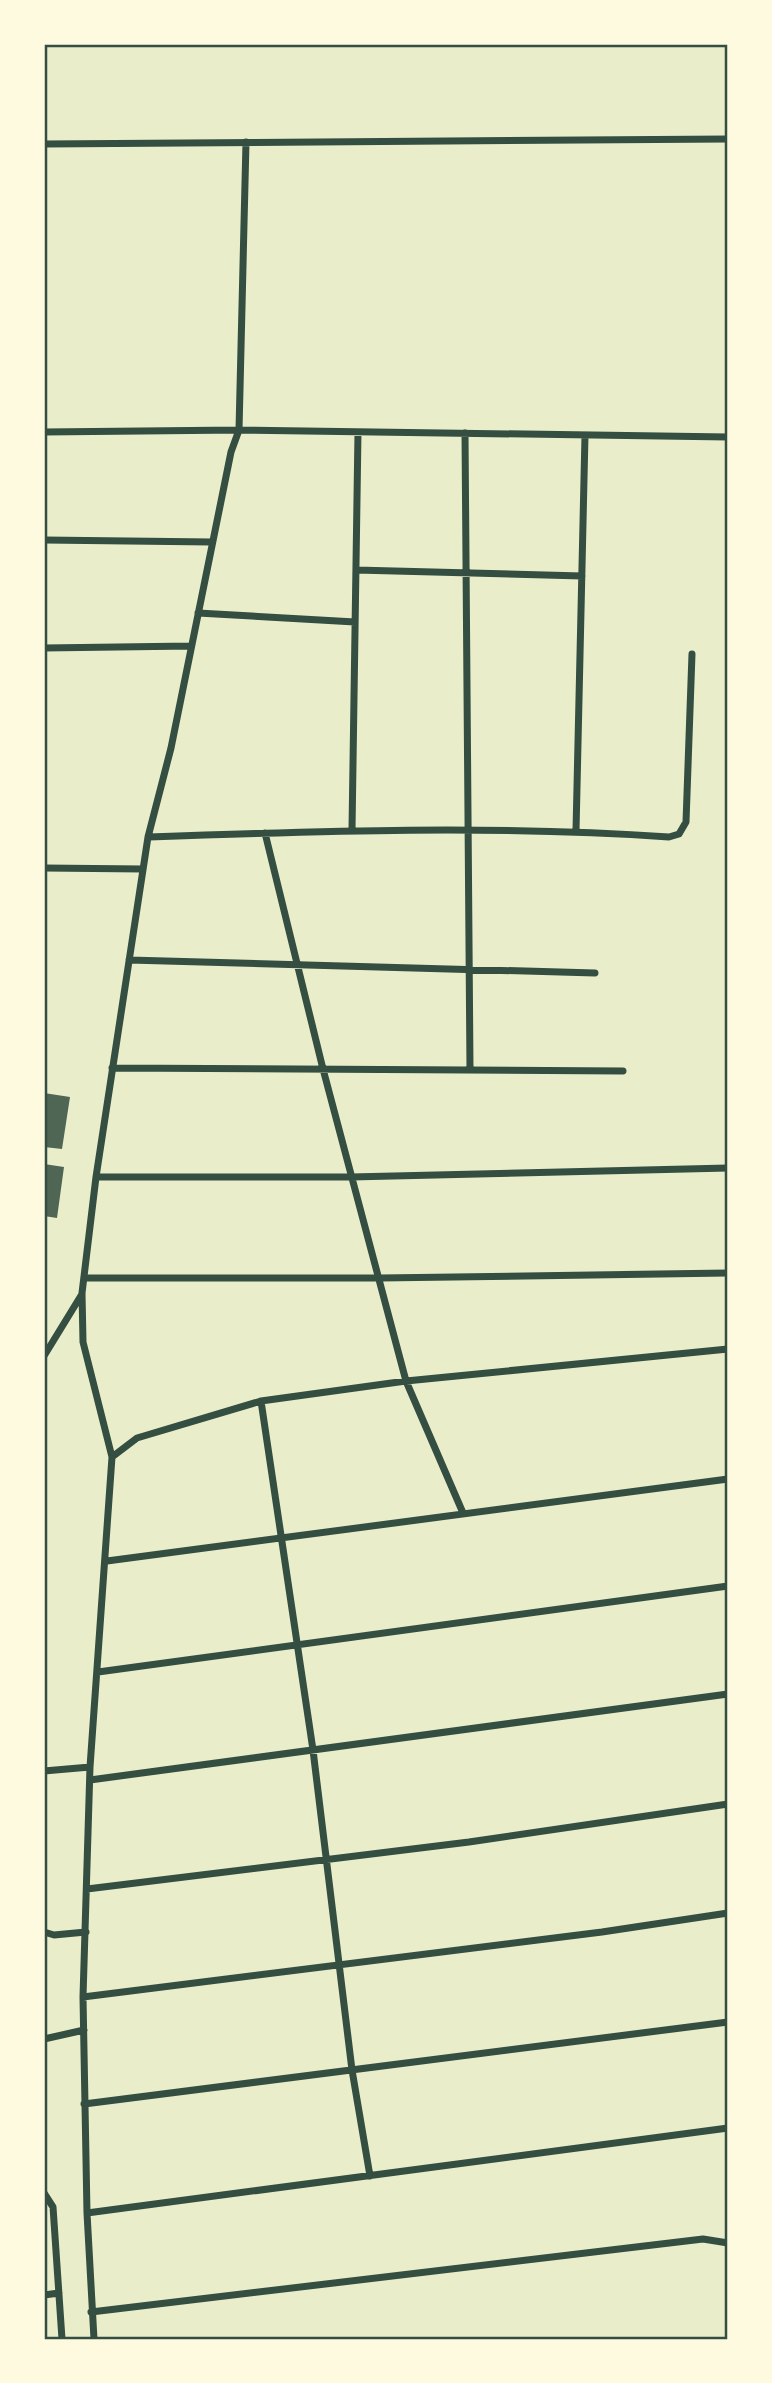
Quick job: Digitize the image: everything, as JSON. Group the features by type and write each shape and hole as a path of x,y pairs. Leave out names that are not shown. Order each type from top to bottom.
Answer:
{"street":[{"path":"44,145 728,139"},
{"path":"94,2339 87,2213 83,1997 90,1767 113,1457 83,1342 82,1293 96,1177 148,837 171,748 231,452 239,430 246,142"},
{"path":"44,432 239,430 728,437"},
{"path":"352,830 358,432"},
{"path":"465,433 470,1070"},
{"path":"576,831 585,435"},
{"path":"44,540 212,542"},
{"path":"356,570 582,576"},
{"path":"198,612 355,622"},
{"path":"44,648 191,646"},
{"path":"148,837 352,830 576,831 669,837 678,834 686,822 692,654"},
{"path":"265,833 323,1069 406,1381 463,1513"},
{"path":"44,868 143,869"},
{"path":"129,960 594,973"},
{"path":"112,1068 623,1072"},
{"path":"96,1177 351,1177 728,1168"},
{"path":"85,1278 380,1278 728,1273"},
{"path":"44,1356 82,1293"},
{"path":"113,1457 137,1437 261,1401 406,1381 728,1349"},
{"path":"261,1401 295,1645 313,1750 352,2070 370,2176"},
{"path":"107,1561 728,1479"},
{"path":"98,1672 728,1586"},
{"path":"90,1780 728,1694"},
{"path":"44,1771 90,1767"},
{"path":"87,1889 327,1860 728,1804"},
{"path":"83,1997 728,1913"},
{"path":"44,1932 54,1935 86,1932"},
{"path":"84,2104 728,2022"},
{"path":"44,2039 84,2030"},
{"path":"87,2213 728,2128"},
{"path":"44,2193 53,2207 62,2339"},
{"path":"91,2312 703,2239 728,2244"},
{"path":"44,2295 59,2293"}],"building":[{"path":"44,1093 70,1097 62,1149 44,1147"},
{"path":"44,1164 64,1167 57,1218 44,1216"}]}
